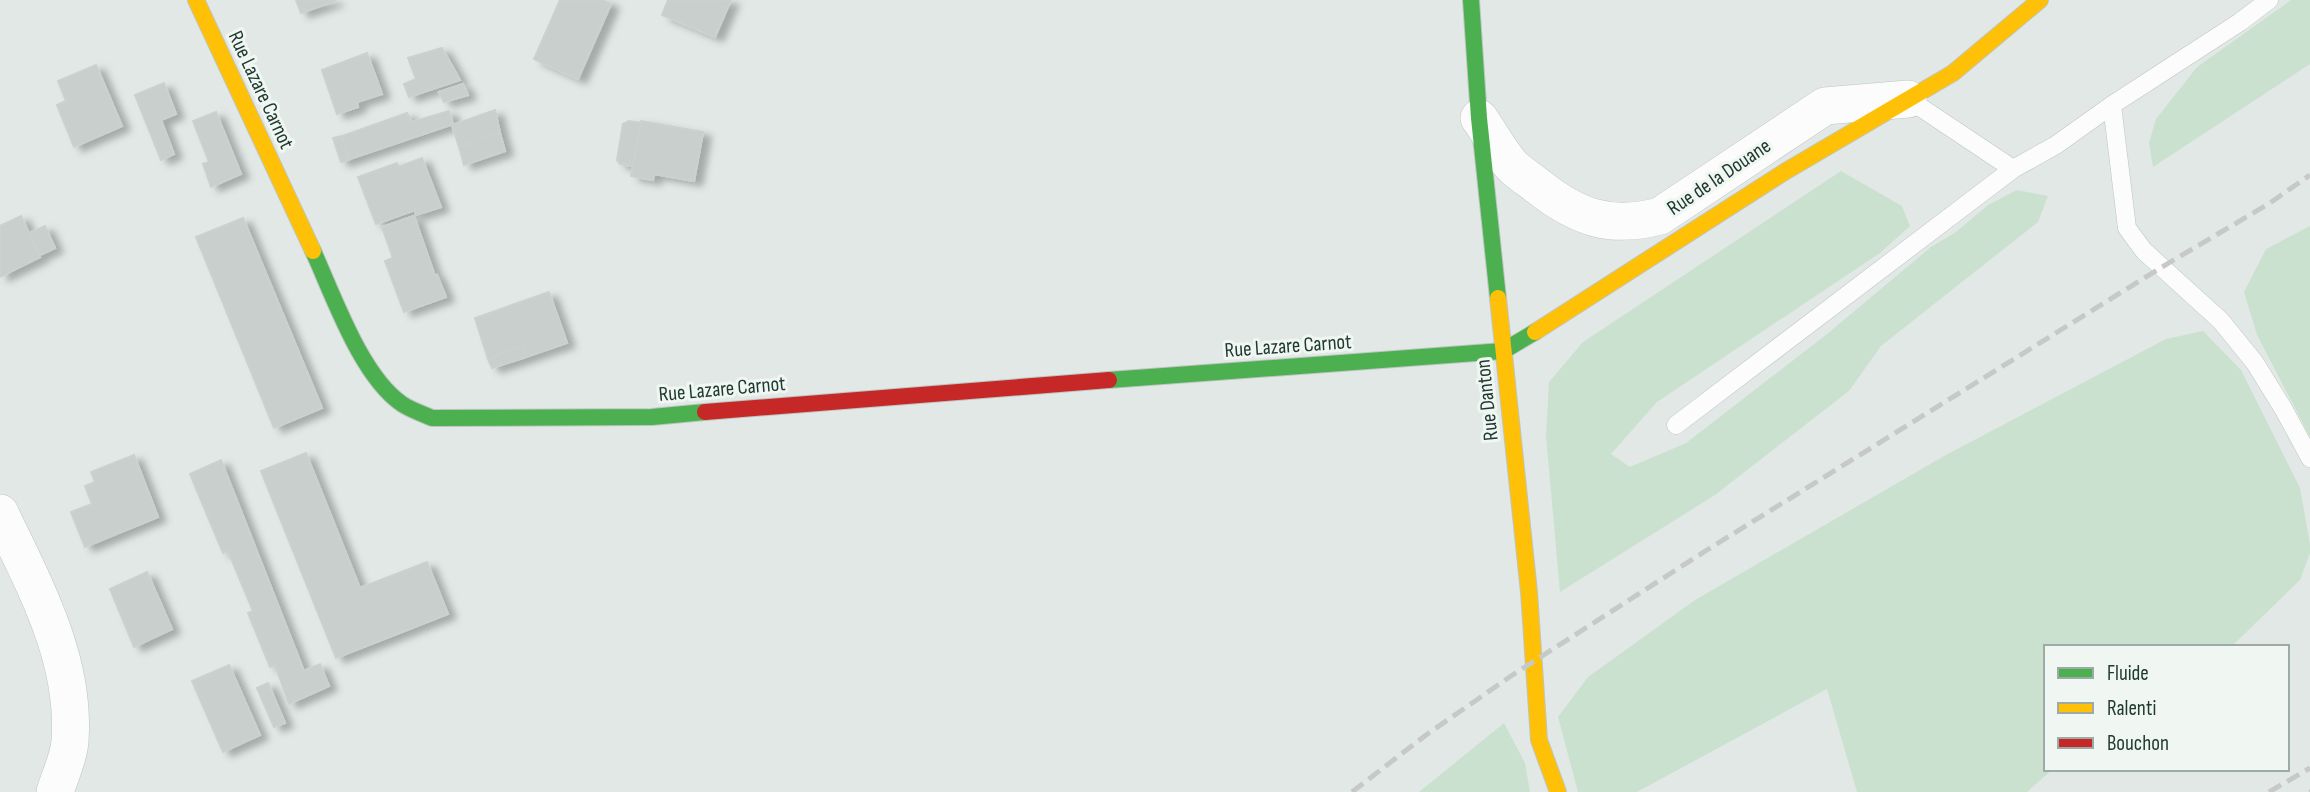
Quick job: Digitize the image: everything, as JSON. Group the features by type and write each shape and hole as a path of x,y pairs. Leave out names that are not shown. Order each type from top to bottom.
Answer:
{"street":[{"name":"Rue Lazare Carnot","path":"196,0 356,345 374,377 402,404 432,418 652,417 797,403 1503,351"},
{"name":"Rue Danton","path":"1471,0 1479,118 1529,592 1539,740 1558,792"},
{"name":"Rue de la Douane","path":"1503,351 1786,171 1953,73 2040,0"},
{"name":"Rue de la Douane","path":"1479,118 1514,167 1558,202 1588,217 1609,222 1636,222 1660,216 1825,106 1908,99"},
{"path":"0,513 50,619 67,683 70,743 55,792"}],"lane":[{"path":"1676,425 2013,169 2056,145 2269,0"},
{"path":"1908,99 2013,169"},
{"path":"2112,105 2127,228 2144,251 2221,321 2255,363 2310,458"}],"green space":[{"path":"2291,0 2310,0 2310,64 2153,167 2149,143 2156,119 2197,67"},
{"path":"1841,171 1902,206 1910,226 1880,253 1657,402 1611,454 1630,467 1686,443 1827,334 1931,247 1956,232 1988,205 2017,190 2048,196 2038,222 1881,346 1849,391 1715,495 1560,592 1546,436 1549,382 1583,342"},
{"path":"2310,226 2310,437 2257,335 2244,292 2266,249"},
{"path":"2203,331 2241,370 2300,488 2310,553 2300,580 2233,645 2044,645 2044,771 2051,771 2027,792 1857,792 1827,689 1637,792 1578,792 1558,717 1588,677 1695,600 1944,456 2166,339"},
{"path":"1504,723 1525,763 1530,792 1419,792"}],"building":[{"path":"296,0 335,0 335,1 301,13"},
{"path":"560,0 602,0 611,4 578,79 534,59"},
{"path":"668,0 731,0 715,37 662,15"},
{"path":"442,48 460,80 409,97 404,84 416,79 408,58"},
{"path":"367,53 382,94 357,102 358,107 337,114 322,70"},
{"path":"96,65 122,126 74,147 57,105 66,101 58,81"},
{"path":"164,83 176,114 161,120 174,154 161,160 135,95"},
{"path":"463,84 468,95 444,102 439,92"},
{"path":"495,110 500,133 459,147 452,125"},
{"path":"449,111 453,124 350,159 342,136 407,113 412,122"},
{"path":"216,112 241,174 211,187 203,164 209,162 193,121"},
{"path":"629,121 641,123 633,166 620,164 617,160 623,124"},
{"path":"641,121 703,132 694,181 654,174 653,180 631,176"},
{"path":"500,133 505,151 464,165 459,147"},
{"path":"342,136 350,159 341,162 333,138"},
{"path":"422,158 441,207 416,215 415,210 376,224 358,177 397,163 398,167"},
{"path":"21,216 40,257 0,277 0,226"},
{"path":"414,216 435,276 437,275 446,297 404,312 385,261 393,258 382,227"},
{"path":"243,218 322,408 274,428 196,237"},
{"path":"45,226 55,248 40,255 29,233"},
{"path":"549,292 567,343 526,357 523,346 488,359 475,318"},
{"path":"523,346 526,357 492,368 488,359"},
{"path":"306,453 360,588 427,562 448,614 336,658 261,471"},
{"path":"134,455 158,517 85,547 71,512 92,504 85,486 95,482 91,472"},
{"path":"221,460 304,671 320,664 329,686 289,704 275,665 270,667 248,613 253,611 228,551 223,553 190,474"},
{"path":"147,572 172,629 134,647 110,589"},
{"path":"229,665 260,735 223,752 192,681"},
{"path":"268,683 285,723 274,727 257,688"}],"railway":[{"path":"1352,792 1426,735 1511,676 1707,550 2162,267 2270,203 2310,175"},
{"path":"2269,792 2310,768"}],"traffic: fast":[{"path":"1471,0 1479,118 1498,298"},
{"path":"313,251 350,334 374,375 402,404 432,418 652,417 705,412"},
{"path":"1109,380 1503,351 1535,332"}],"traffic: slow":[{"path":"196,0 313,251"},
{"path":"1535,332 1786,171 1953,73 2040,0"},
{"path":"1498,298 1529,592 1539,740 1558,792"}],"traffic: jam":[{"path":"705,412 1109,380"}]}
